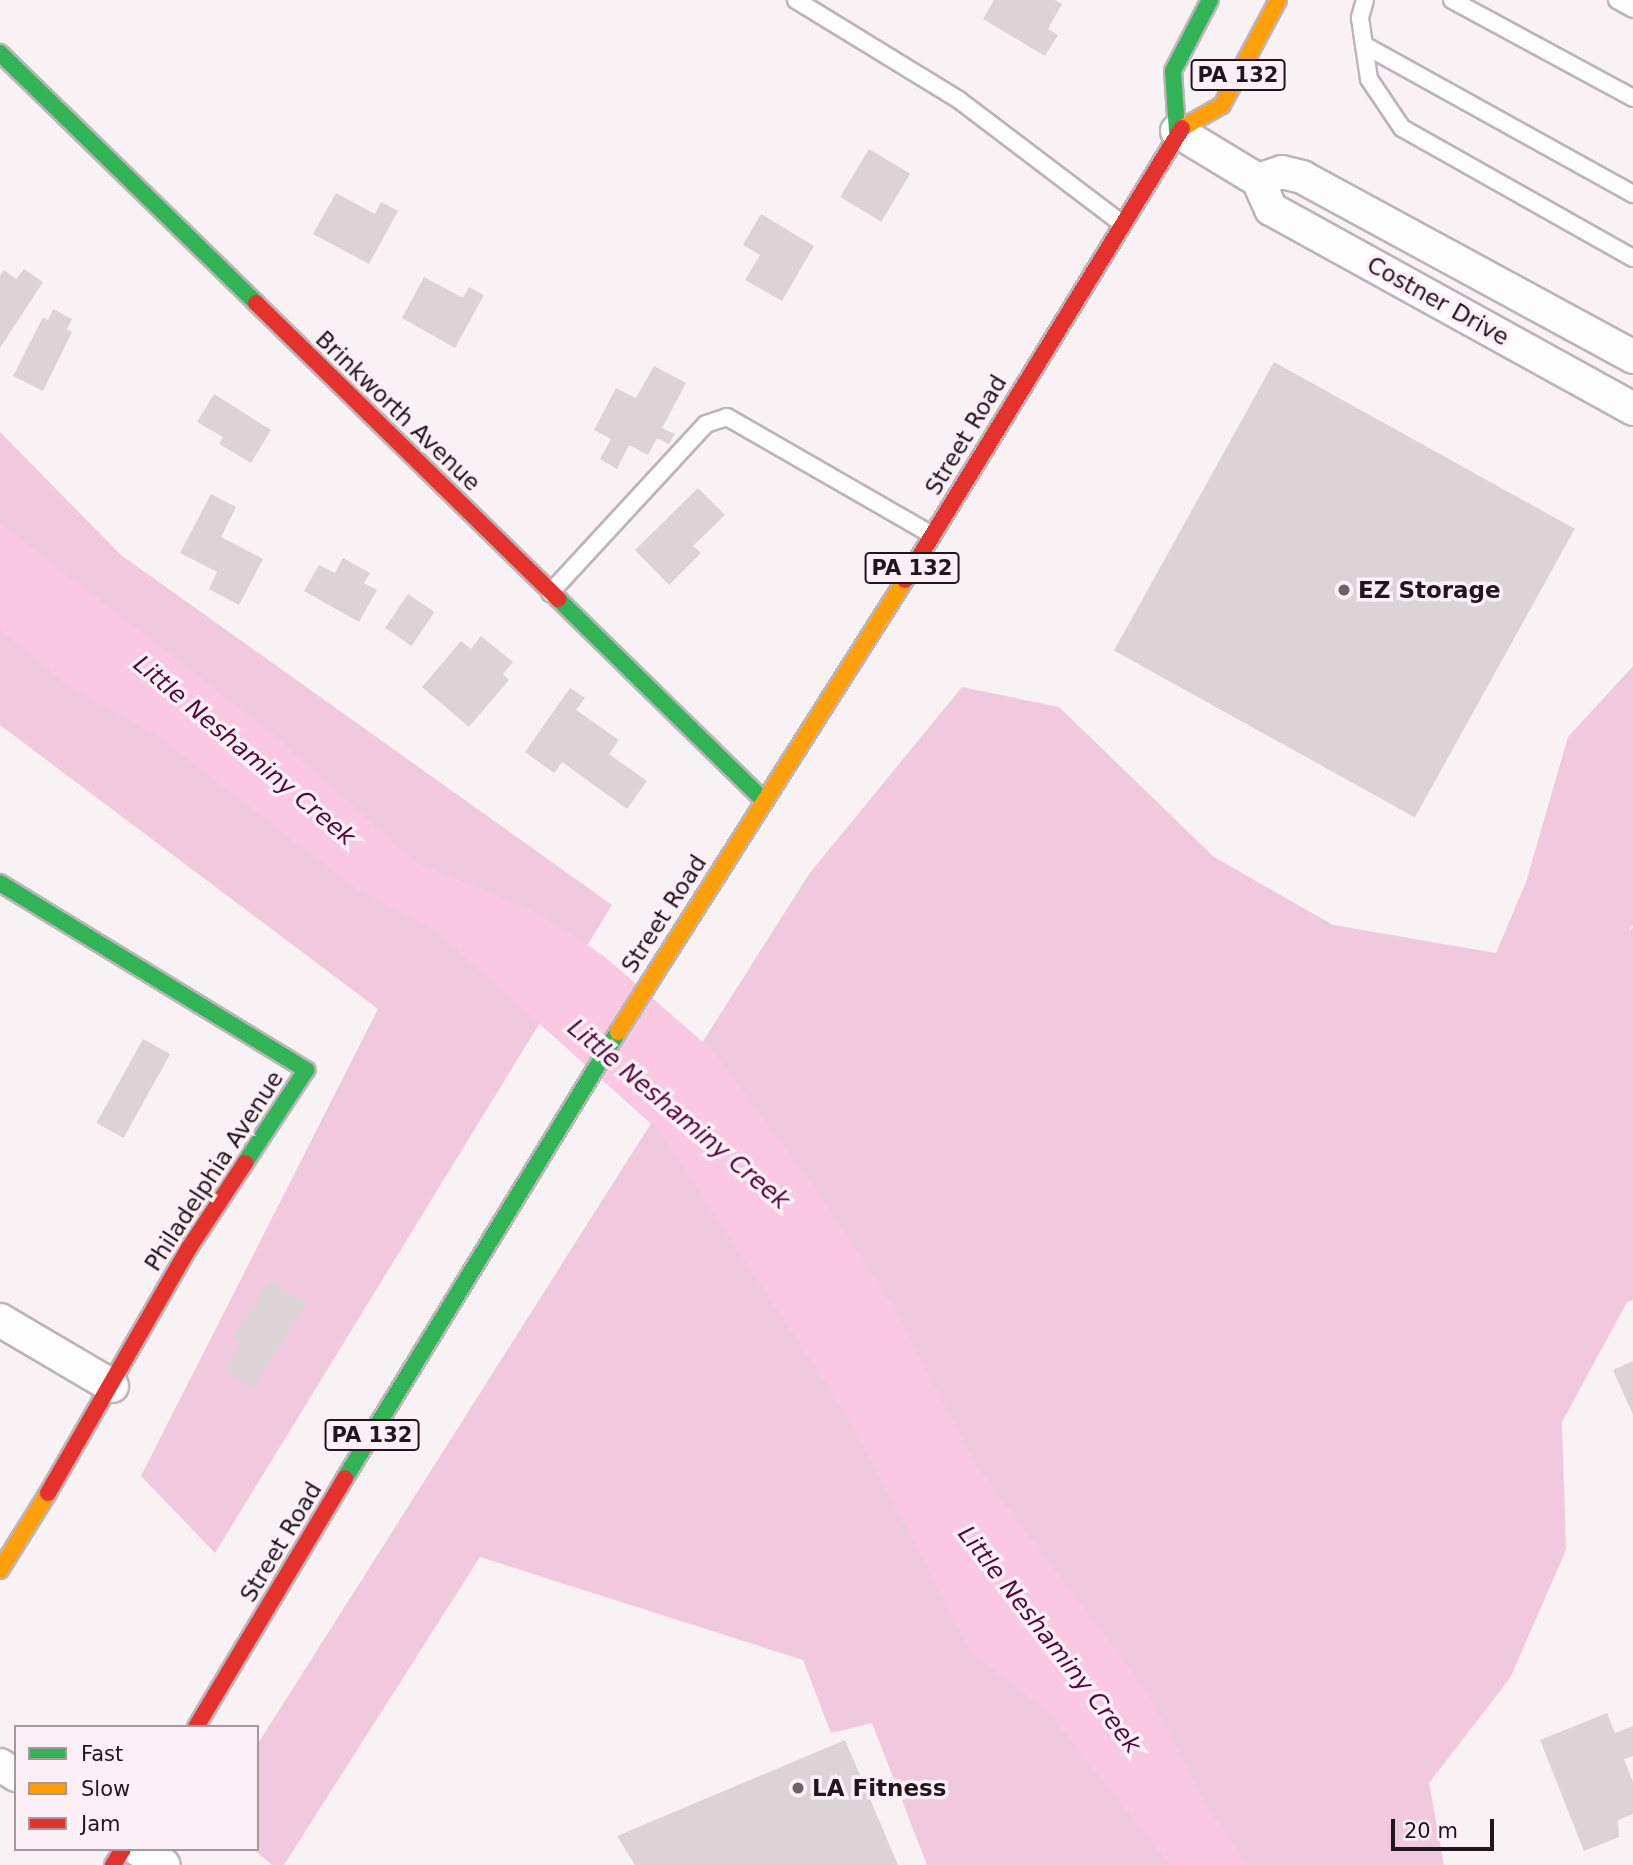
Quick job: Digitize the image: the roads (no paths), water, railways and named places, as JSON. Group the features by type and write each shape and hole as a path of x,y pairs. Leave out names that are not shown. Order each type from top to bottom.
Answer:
{"main road":[{"name":"PA 132","path":"1177,131 1173,71 1210,0"},
{"name":"Street Road","path":"197,1725 547,1142 932,535 1177,131 1222,105 1278,0"},
{"name":"Brinkworth Avenue","path":"0,53 764,801"},
{"name":"Philadelphia Avenue","path":"0,883 306,1070 189,1248 113,1386 0,1570"}],"street":[{"path":"1177,131 1258,180"},
{"name":"Costner Drive","path":"1633,357 1302,177 1282,172 1258,180 1271,209 1633,409"},
{"path":"0,1320 113,1386"},
{"path":"140,1851 164,1865"}],"lane":[{"path":"796,0 959,100 1121,223"},
{"path":"1365,0 1360,18 1369,79 1402,128 1633,258"},
{"path":"1452,0 1633,98"},
{"path":"1617,0 1633,9"},
{"path":"1364,45 1633,194"},
{"path":"550,593 706,424 727,417 932,535"}],"water":[{"name":"Little Neshaminy Creek","path":"0,523 269,731 415,862 538,913 604,956 711,1049 815,1188 897,1313 976,1466 1148,1693 1206,1806 1248,1865 1170,1865 1049,1713 971,1652 850,1420 659,1131 436,931 352,886 154,733 72,689 0,629"}],"place":[{"name":"EZ Storage","path":"1344,590"},
{"name":"LA Fitness","path":"798,1788"}]}
